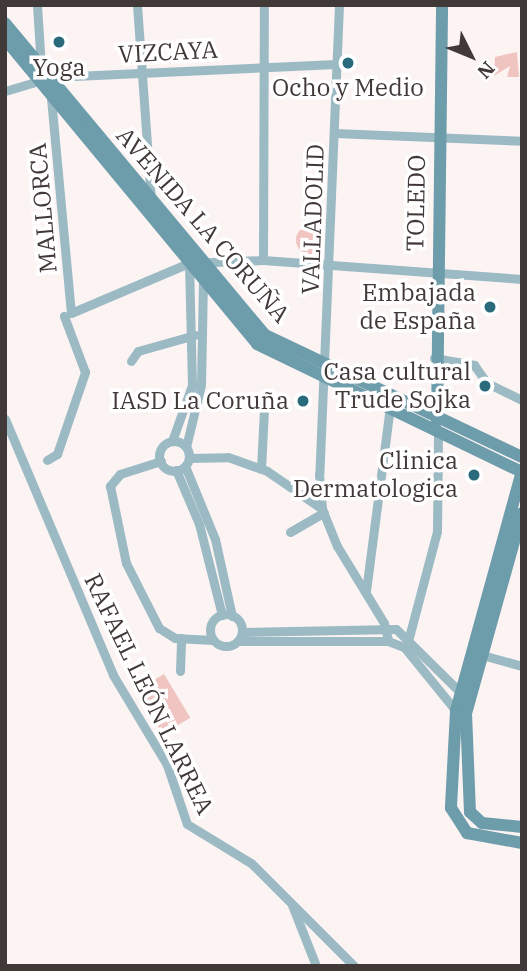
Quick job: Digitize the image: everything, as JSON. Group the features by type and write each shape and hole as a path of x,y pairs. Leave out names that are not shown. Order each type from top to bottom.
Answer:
{"main road":[{"name":"TOLEDO","path":"437,424 434,358 442,5"},
{"name":"AVENIDA LA CORUÑA","path":"5,23 43,76 147,203 203,282 257,344 327,381 391,403"},
{"name":"AVENIDA LA CORUÑA","path":"5,39 43,76 51,98 265,335 391,403 522,457"},
{"name":"AVENIDA LA CORUÑA","path":"437,424 522,471"},
{"path":"522,471 456,711 456,823 476,838 522,843"},
{"path":"522,513 468,704 467,802 473,817 522,827"}],"street":[{"path":"37,5 43,76"},
{"path":"137,5 147,203"},
{"path":"262,260 264,5"},
{"name":"VALLADOLID","path":"323,511 339,5"},
{"name":"VIZCAYA","path":"5,91 43,76 336,64"},
{"name":"MALLORCA","path":"47,460 57,454 85,372 68,315 51,98"},
{"path":"335,133 522,141"},
{"path":"68,315 189,263 262,260 522,279"},
{"path":"161,461 161,449 172,441 192,385 193,335 189,263"},
{"path":"203,264 204,335 201,385 183,465 215,539 227,615 240,636"},
{"path":"131,361 138,351 193,335 204,335"},
{"path":"434,358 474,365 487,383 522,400"},
{"path":"366,591 391,403"},
{"path":"261,469 264,410"},
{"name":"RAFAEL LEÓN LARREA","path":"5,419 113,675 167,765 187,824 251,863 323,932 354,966"},
{"name":"TOLEDO","path":"404,647 410,638 438,531 437,424"},
{"path":"172,441 186,447"},
{"path":"388,641 386,627 323,511 261,469 228,457 183,465 161,461 120,474 108,493 126,563 146,609 162,631 181,638 213,640 225,646 240,636 301,635 386,627 410,638 450,678 468,704"},
{"path":"290,532 323,511"},
{"path":"213,640 211,625 227,615"},
{"path":"240,636 388,641 404,647 441,686 456,711"},
{"path":"180,671 181,638"},
{"path":"482,655 522,666"},
{"path":"441,686 450,678"},
{"path":"290,900 316,966"},
{"path":"306,941 323,932"}],"shaded area":[{"path":"517,52 519,77 507,77 510,66 494,76 495,57"},
{"path":"310,226 320,230 324,240 320,250 310,254 300,250 296,240 300,230"},
{"path":"164,674 190,718 163,734 137,690"}],"place":[{"name":"Yoga","path":"59,42"},
{"name":"Ocho y Medio","path":"348,63"},
{"name":"Embajada de España","path":"490,307"},
{"name":"Casa cultural Trude Sojka","path":"485,386"},
{"name":"IASD La Coruña","path":"303,401"},
{"name":"Clinica Dermatologica","path":"474,475"}]}
